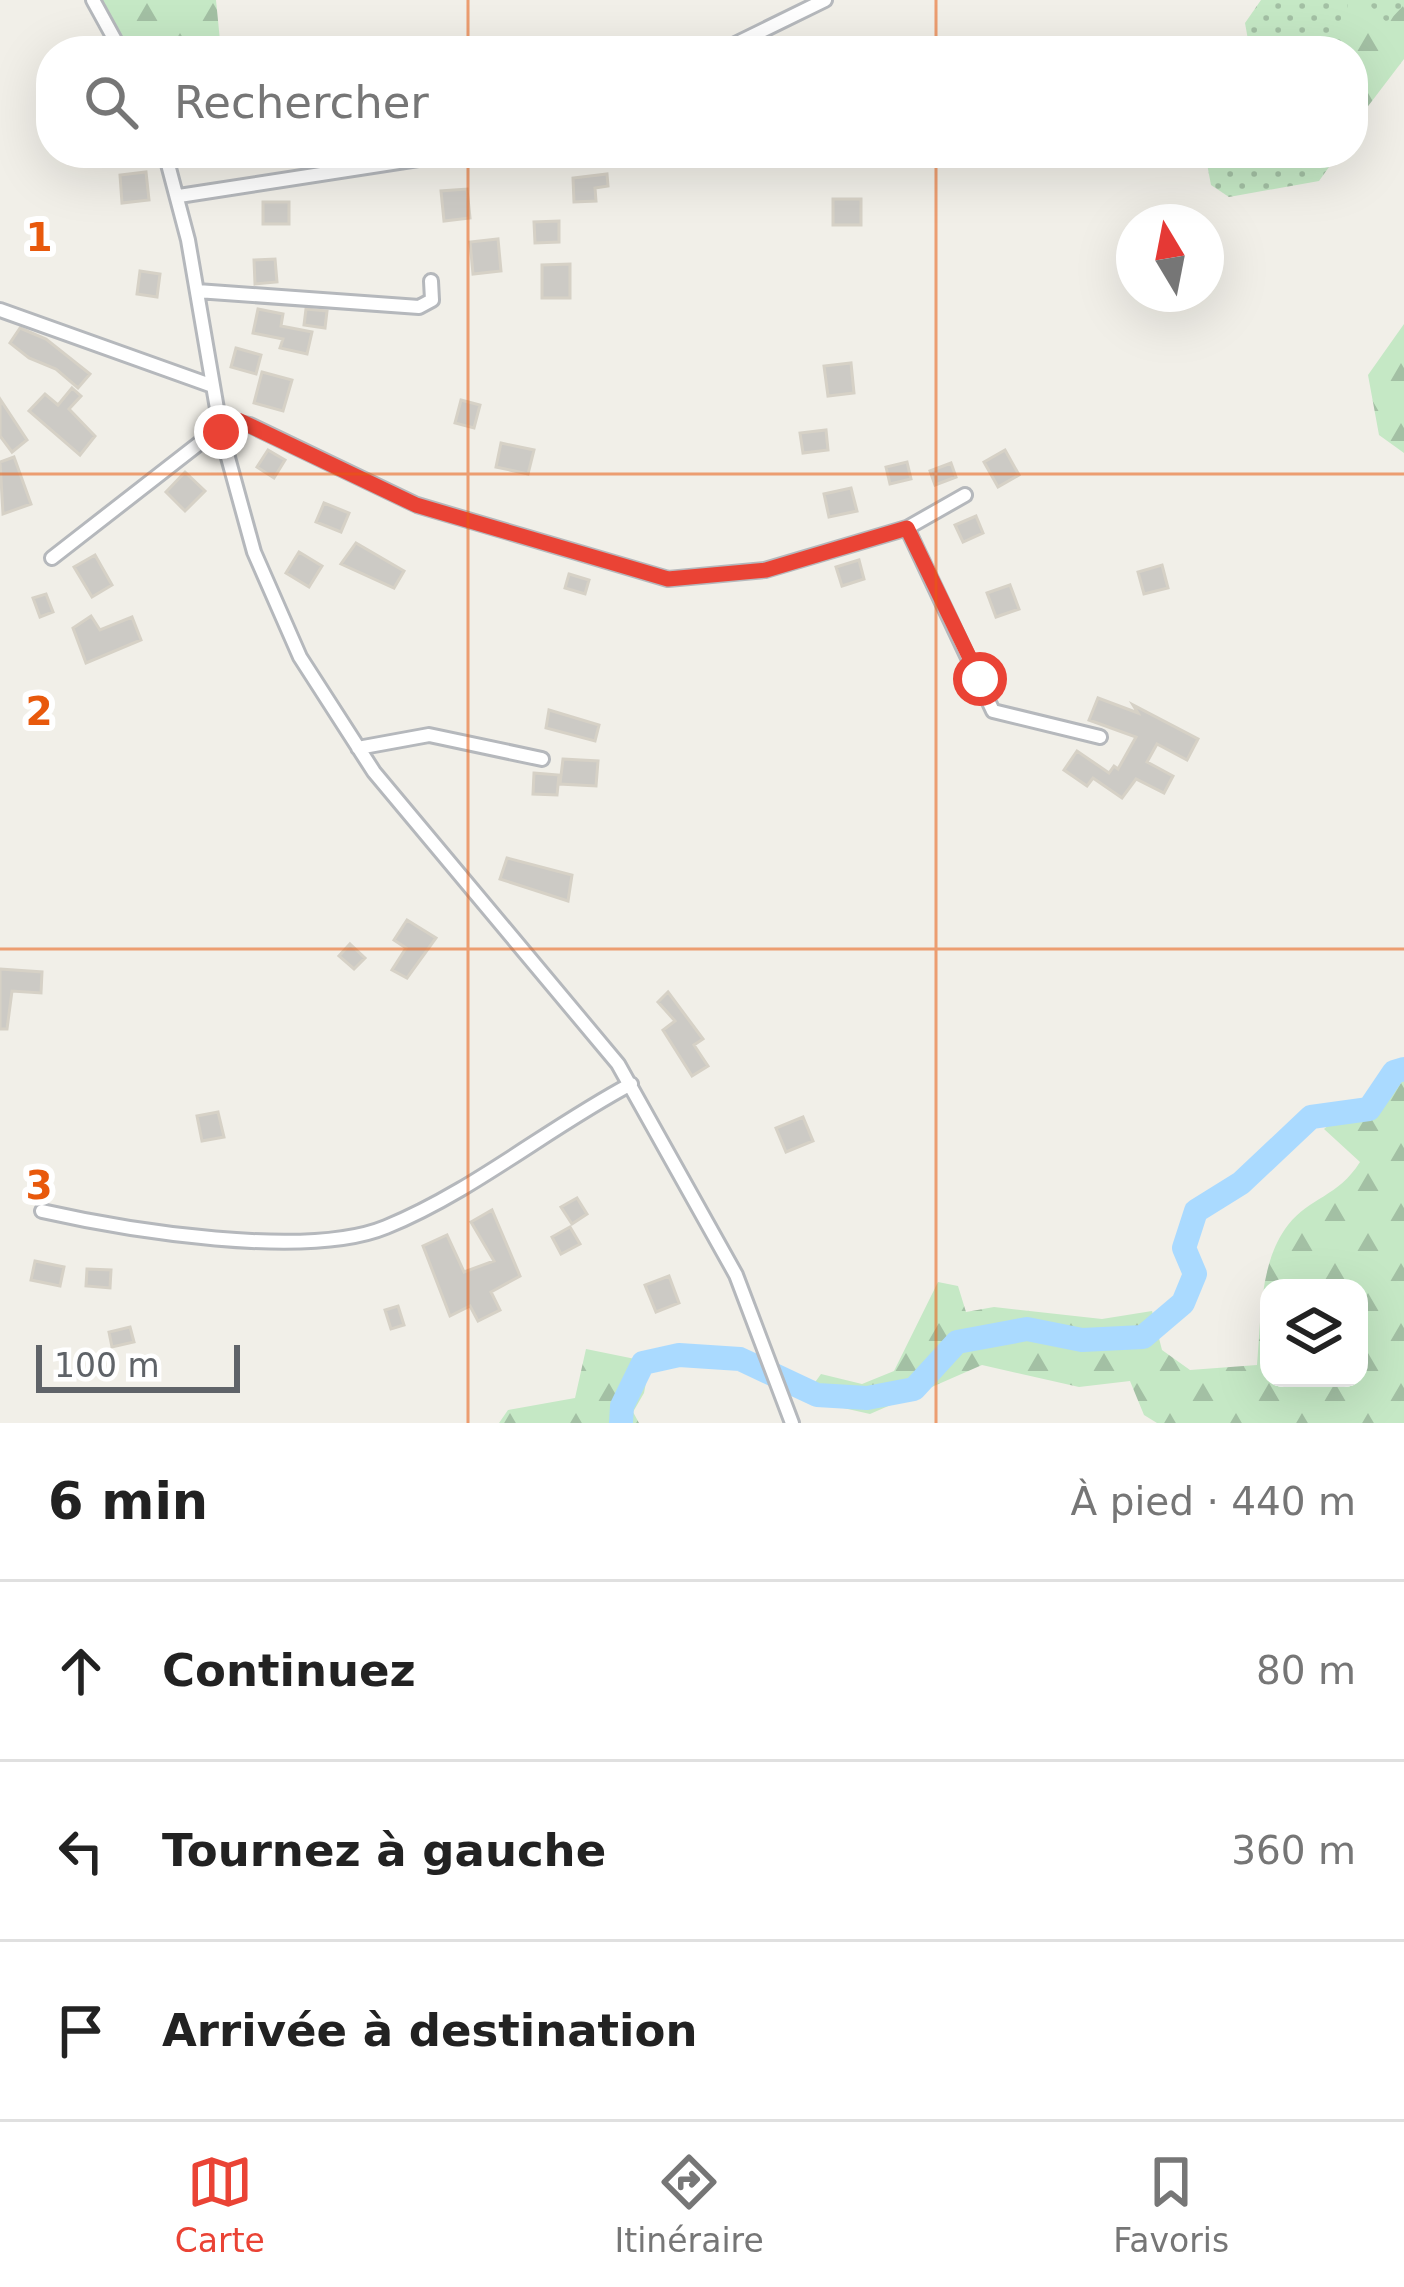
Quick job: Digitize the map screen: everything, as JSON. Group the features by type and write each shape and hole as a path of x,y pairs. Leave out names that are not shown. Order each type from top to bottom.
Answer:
{"street":[{"path":"93,0 113,36"},
{"path":"752,36 825,0"},
{"path":"170,168 179,196 219,424 254,552 300,657 358,748 413,821 587,1022 631,1084 736,1275 792,1423"},
{"path":"179,196 361,168"},
{"path":"197,291 419,307 432,300 431,280"},
{"path":"0,310 210,385"},
{"path":"52,559 219,424 238,420 443,514 668,579 766,570 907,528 965,495"},
{"path":"907,528 993,711 1100,737"},
{"path":"358,748 429,735 542,759"},
{"path":"42,1210 104,1225 256,1241 382,1229 631,1084"}],"green space":[{"path":"98,0 216,0 220,36 122,36"},
{"path":"1261,0 1404,0 1404,42 1368,48 1368,36 1247,36 1245,23"},
{"path":"1348,0 1365,0 1387,23 1404,5 1404,59 1368,106 1368,36 1345,36"},
{"path":"1208,168 1328,168 1319,181 1229,197 1211,185"},
{"path":"1404,324 1404,453 1379,435 1368,375"},
{"path":"1404,1065 1404,1423 1157,1423 1144,1415 1130,1381 1079,1387 982,1365 870,1414 803,1399 821,1374 862,1384 894,1371 938,1282 958,1286 966,1312 994,1307 1102,1319 1152,1311 1162,1350 1190,1370 1257,1365 1260,1328 1260,1387 1368,1387 1368,1279 1266,1279 1271,1256 1288,1225 1343,1183 1360,1162 1324,1129"},
{"path":"586,1349 650,1362 644,1393 633,1412 639,1423 499,1423 508,1410 575,1398"}],"building":[{"path":"146,172 149,200 122,203 120,175"},
{"path":"607,174 608,186 595,188 596,201 574,202 573,178"},
{"path":"467,189 470,218 444,221 441,191"},
{"path":"833,199 861,199 861,225 833,225"},
{"path":"263,202 289,202 289,224 263,224"},
{"path":"559,221 559,242 535,243 534,222"},
{"path":"498,239 501,271 473,274 470,242"},
{"path":"275,259 277,282 255,284 254,260"},
{"path":"570,264 570,298 542,298 542,265"},
{"path":"140,271 160,274 157,297 137,294"},
{"path":"258,309 283,314 281,326 312,332 307,354 280,348 283,339 253,333"},
{"path":"306,309 327,311 325,328 304,325"},
{"path":"20,328 46,339 90,374 78,388 56,369 29,358 10,343"},
{"path":"236,348 261,355 256,374 231,367"},
{"path":"851,363 854,393 828,396 824,366"},
{"path":"262,372 292,380 283,411 254,403"},
{"path":"72,388 81,396 69,409 95,436 80,455 29,411 45,394 58,405"},
{"path":"0,399 27,440 12,452 0,436"},
{"path":"461,400 480,405 474,428 455,423"},
{"path":"826,430 828,450 803,453 800,433"},
{"path":"501,443 534,450 528,474 496,467"},
{"path":"268,450 285,460 274,478 257,467"},
{"path":"1005,450 1019,475 998,487 984,462"},
{"path":"14,457 31,504 3,514 0,462"},
{"path":"907,462 911,479 890,484 886,467"},
{"path":"951,463 956,477 935,485 930,471"},
{"path":"185,472 205,491 185,511 166,492"},
{"path":"851,488 857,511 829,517 824,494"},
{"path":"324,503 349,513 341,532 316,522"},
{"path":"976,516 983,533 963,542 955,525"},
{"path":"356,543 404,571 394,588 341,564"},
{"path":"299,552 322,566 309,587 286,573"},
{"path":"95,555 112,585 92,597 74,567"},
{"path":"859,560 864,579 842,586 836,567"},
{"path":"1162,565 1168,588 1144,594 1138,572"},
{"path":"569,574 589,580 585,594 565,588"},
{"path":"1010,585 1019,609 996,617 987,593"},
{"path":"46,594 53,612 40,617 33,598"},
{"path":"91,616 100,630 132,617 141,640 86,663 73,628"},
{"path":"1098,698 1138,713 1133,705 1198,739 1187,760 1157,744 1147,762 1173,776 1164,793 1136,779 1122,798 1093,778 1087,786 1064,770 1077,751 1109,773 1114,766 1118,769 1136,737 1089,720"},
{"path":"549,710 599,725 595,741 546,728"},
{"path":"563,759 598,761 596,786 560,784"},
{"path":"534,773 559,775 557,795 533,794"},
{"path":"507,858 572,875 568,901 500,879"},
{"path":"407,920 436,938 407,978 392,970 406,948 394,940"},
{"path":"350,944 365,958 354,969 339,956"},
{"path":"0,969 42,972 41,993 12,991 7,1029 0,1029"},
{"path":"668,992 703,1039 694,1045 708,1066 692,1076 663,1030 675,1021 658,1002"},
{"path":"218,1112 224,1137 202,1141 197,1116"},
{"path":"803,1117 813,1141 786,1152 776,1128"},
{"path":"577,1198 587,1214 572,1224 561,1207"},
{"path":"492,1210 520,1276 491,1292 500,1310 478,1321 470,1306 450,1316 423,1246 447,1235 464,1272 494,1261 471,1222"},
{"path":"570,1227 580,1244 561,1254 552,1237"},
{"path":"35,1261 64,1267 60,1286 31,1280"},
{"path":"87,1269 111,1270 110,1288 86,1286"},
{"path":"669,1276 679,1303 656,1312 645,1285"},
{"path":"398,1306 404,1325 391,1329 385,1310"},
{"path":"130,1327 134,1342 112,1347 109,1332"}],"waterway":[{"path":"621,1423 622,1406 643,1363 679,1355 740,1359 817,1395 867,1398 914,1389 957,1342 1027,1329 1082,1340 1143,1337 1183,1303 1195,1274 1184,1248 1196,1211 1241,1183 1311,1117 1369,1109 1394,1072 1404,1069"}],"route":[{"path":"221,432 219,424 238,420 416,505 615,568 668,579 766,570 907,528 980,679"}]}
